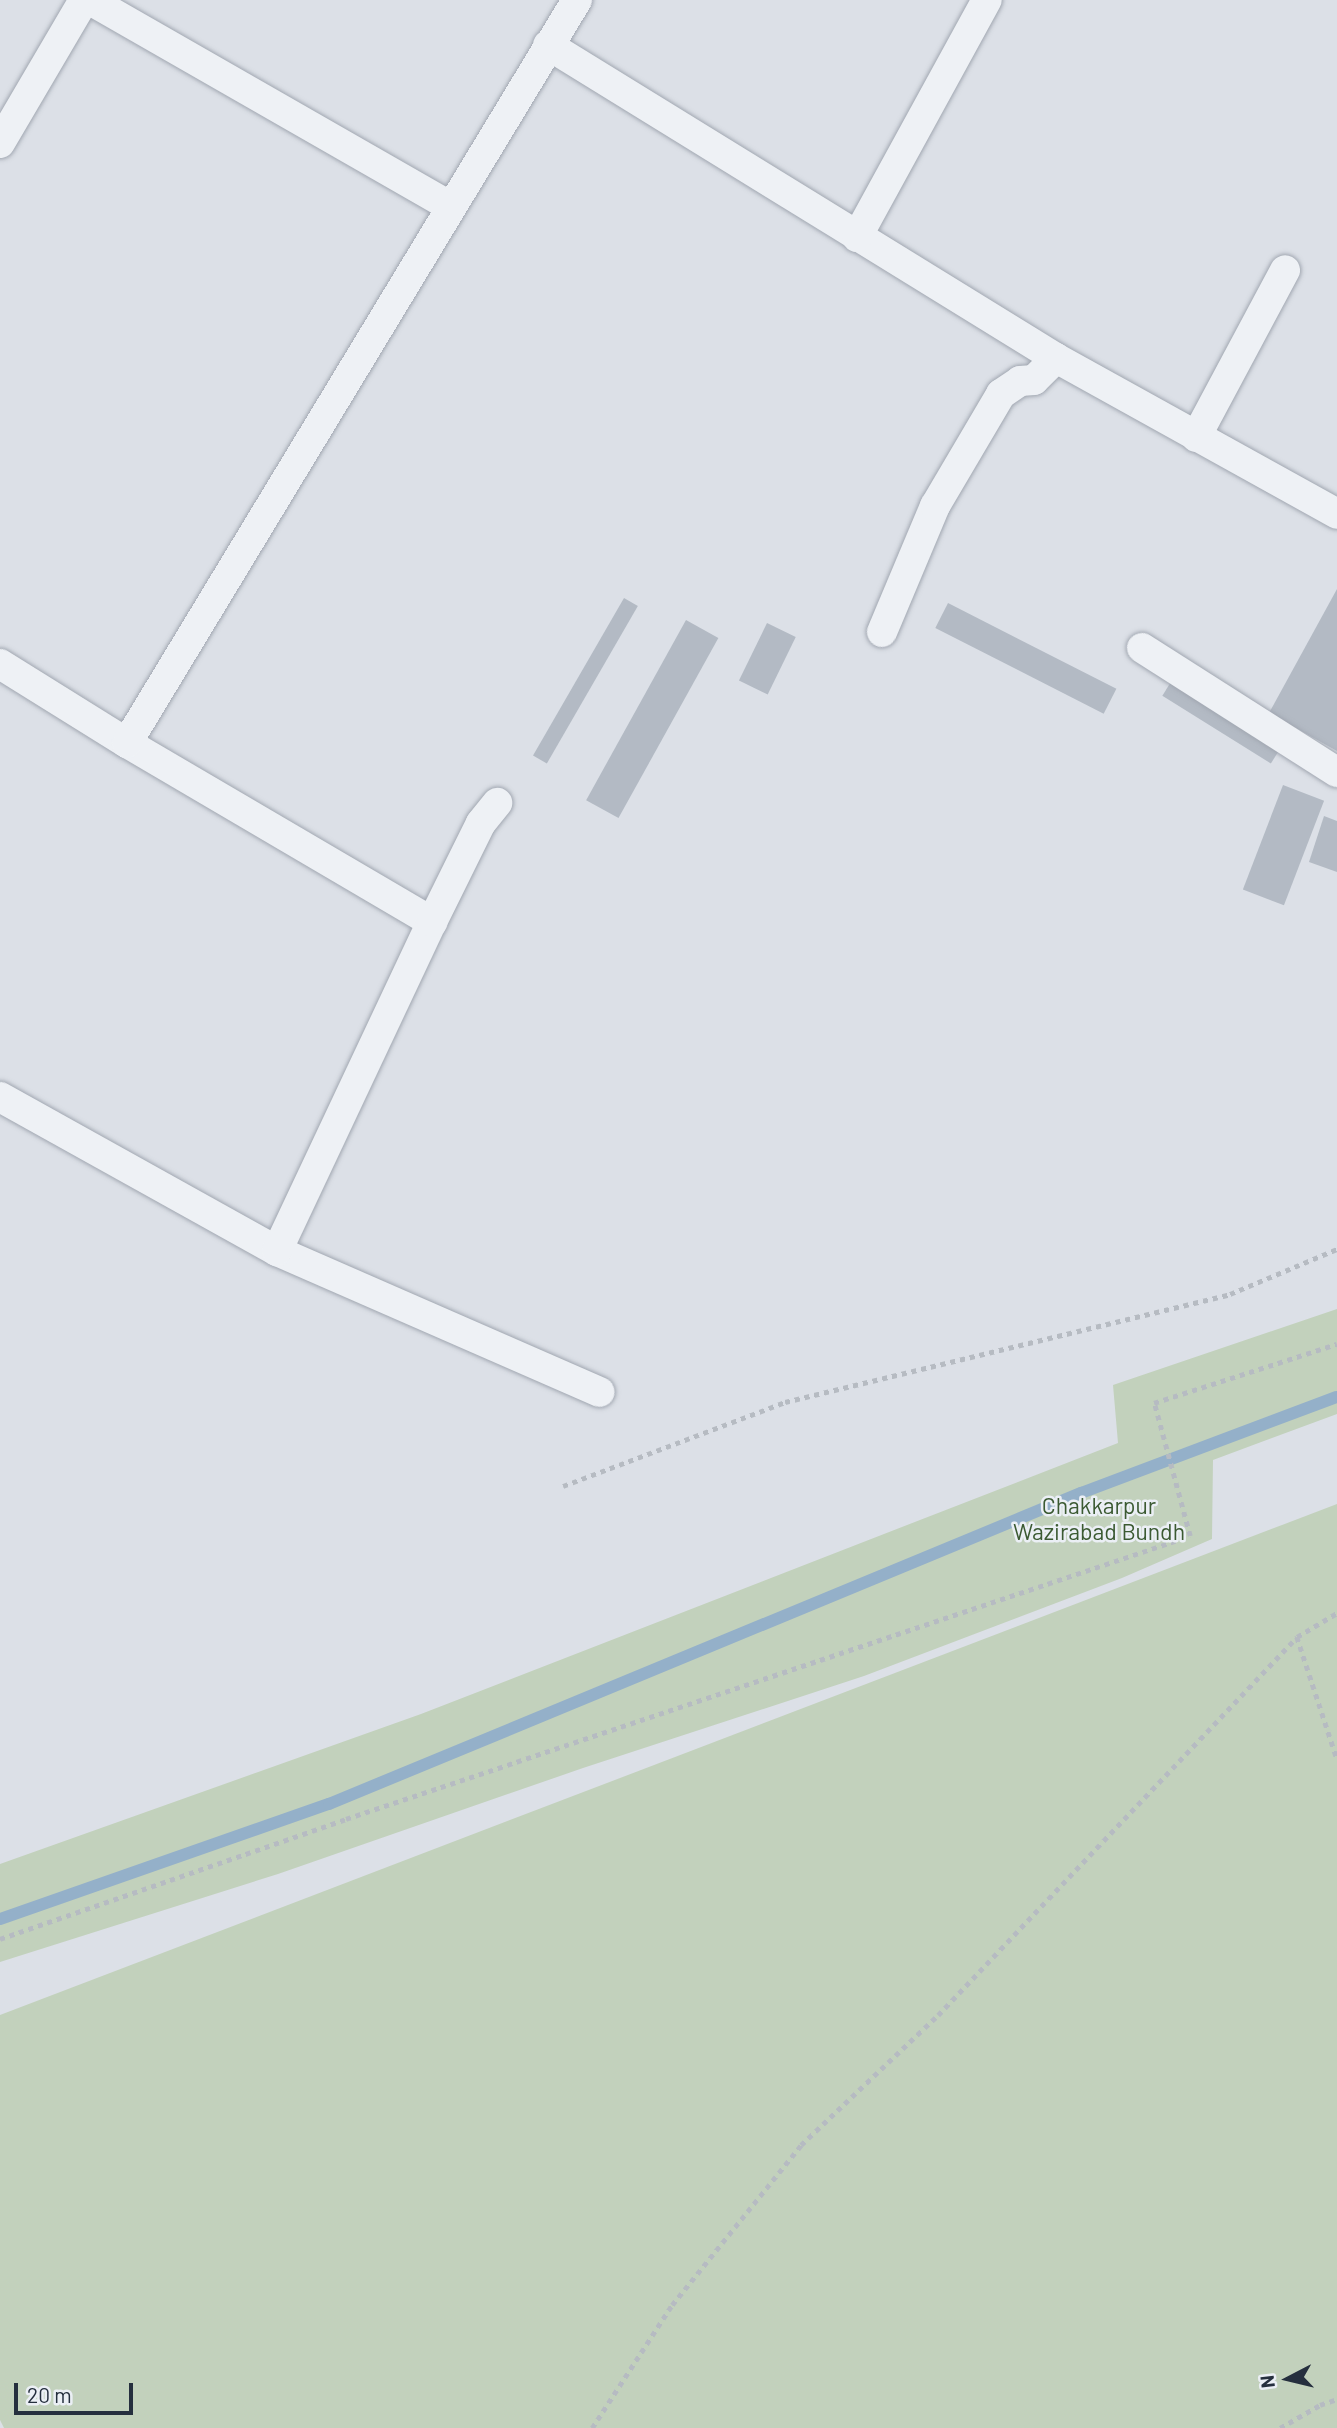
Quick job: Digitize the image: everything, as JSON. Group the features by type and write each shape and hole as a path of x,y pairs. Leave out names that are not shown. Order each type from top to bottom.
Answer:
{"street":[{"path":"0,143 84,0"},
{"path":"90,0 450,206"},
{"path":"127,743 577,0"},
{"path":"857,237 987,0"},
{"path":"548,45 1056,358 1337,514"},
{"path":"1196,437 1285,270"},
{"path":"882,632 935,506 1001,394 1020,381 1034,380 1056,358"},
{"path":"1142,648 1337,772"},
{"path":"0,664 127,743 432,922"},
{"path":"277,1251 432,922 481,823 497,803"},
{"path":"0,1097 277,1251 600,1392"}],"path":[{"path":"563,1486 785,1402 1230,1294 1337,1250"},
{"path":"0,1939 346,1819 1191,1536 1154,1403 1337,1344"},
{"path":"592,2428 672,2305 801,2145 938,2015 1297,1637 1337,1613"},
{"path":"1297,1637 1337,1759"},
{"path":"1280,2428 1337,2399"}],"green space":[{"name":"Chakkarpur Wazirabad Bundh","path":"1337,1309 1337,1414 1213,1460 1212,1539 1122,1578 864,1676 583,1768 278,1874 0,1962 0,1864 421,1714 1118,1443 1113,1385"},
{"path":"1337,1504 1337,2428 4,2428 0,2420 0,2015"}],"building":[{"path":"1337,589 1337,751 1269,713"},
{"path":"624,598 638,606 547,764 533,756"},
{"path":"948,603 1116,689 1104,714 935,628"},
{"path":"686,620 718,638 618,818 586,800"},
{"path":"767,623 796,637 768,695 739,681"},
{"path":"1174,677 1283,745 1271,763 1162,696"},
{"path":"1283,785 1324,801 1284,905 1243,890"},
{"path":"1324,816 1337,821 1337,872 1309,862"}],"waterway":[{"path":"0,1919 329,1804 1081,1493 1337,1397"}]}
